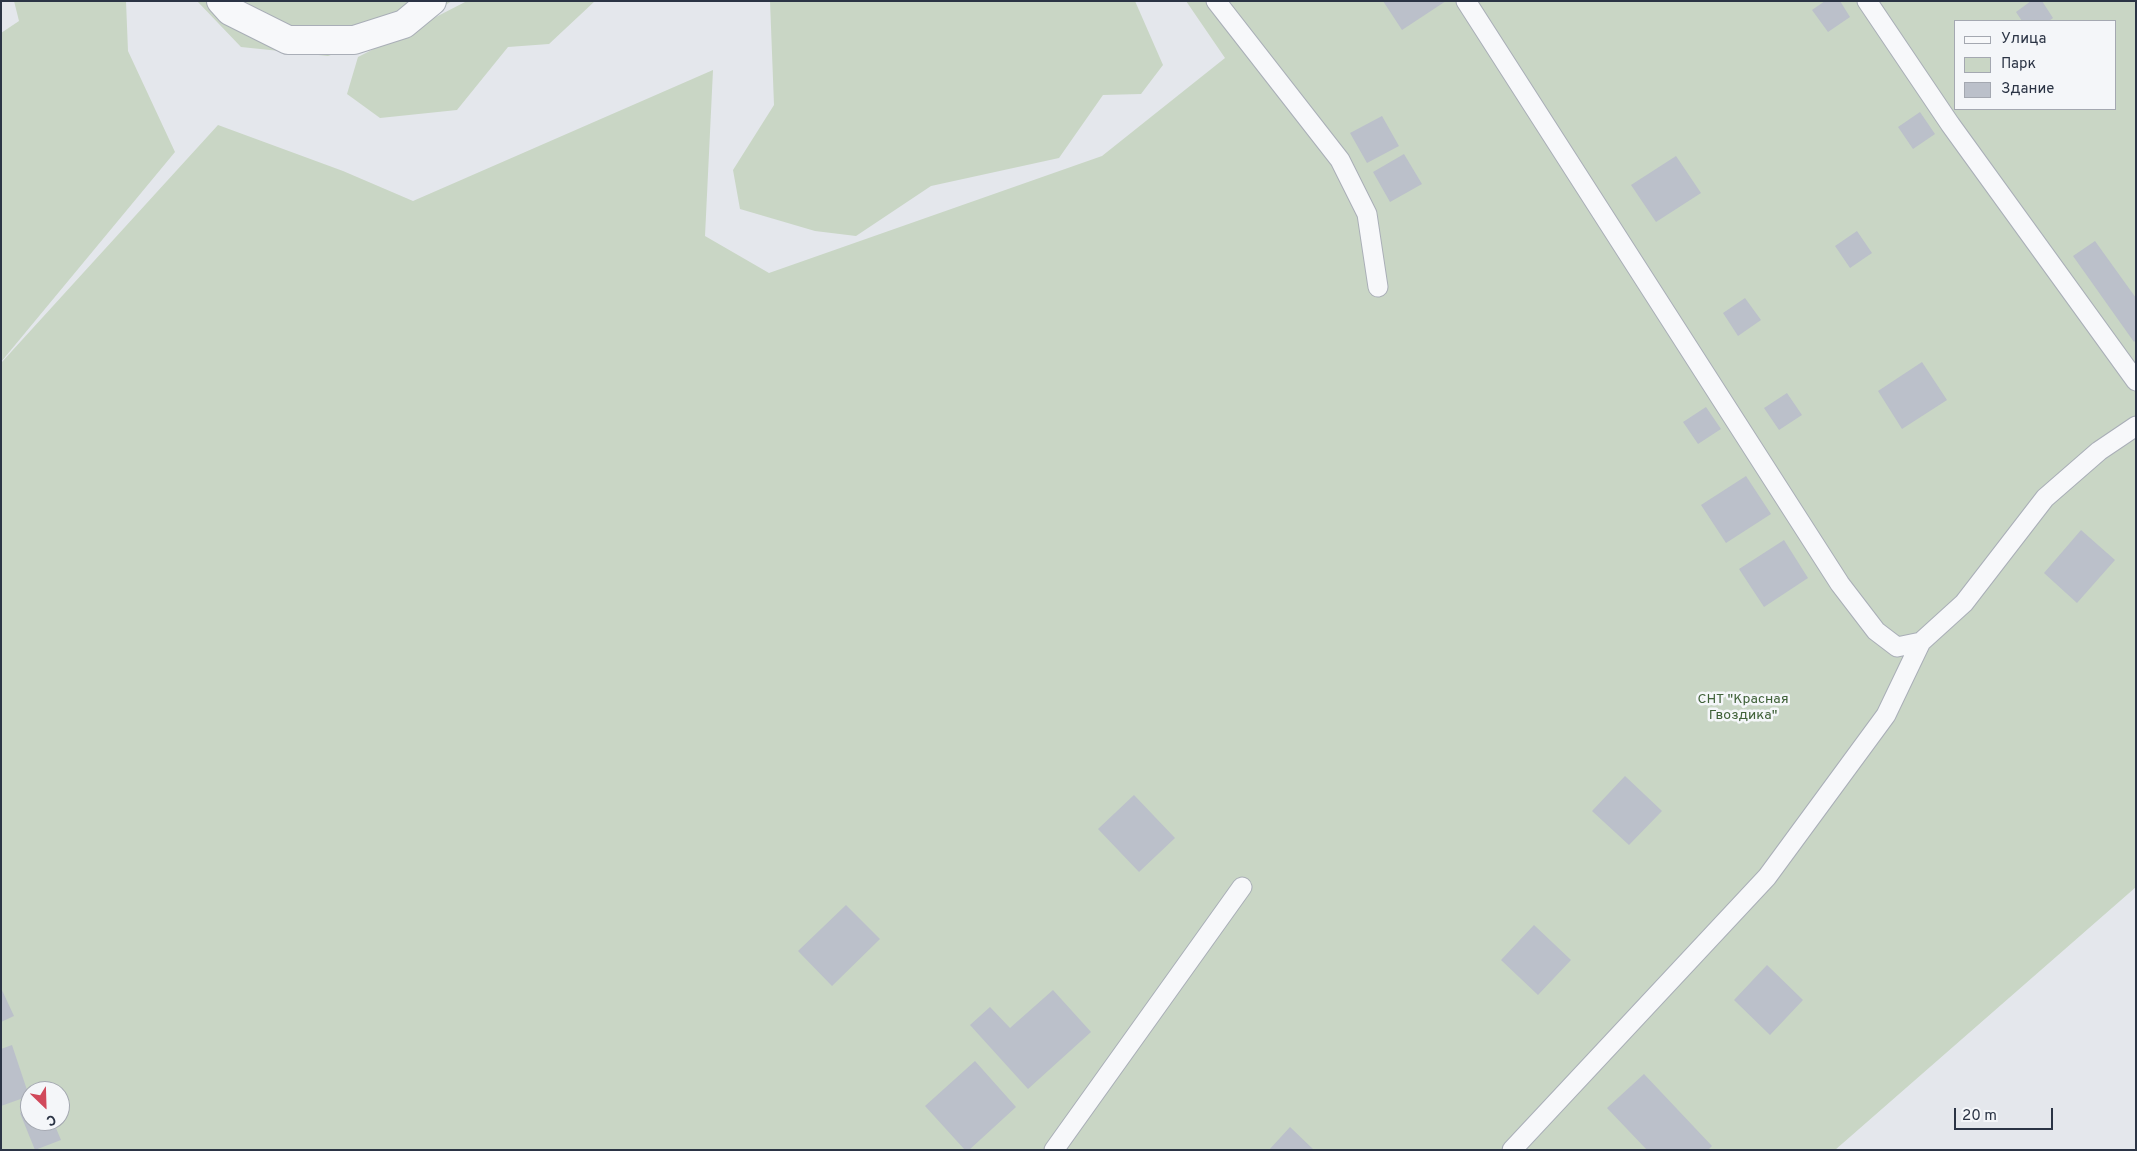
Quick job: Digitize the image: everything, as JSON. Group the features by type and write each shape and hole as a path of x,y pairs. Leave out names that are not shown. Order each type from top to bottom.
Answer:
{"street":[{"path":"221,1 230,10 288,40 354,40 404,24 432,1"}],"lane":[{"path":"1216,1 1340,160 1366,214 1378,287"},
{"path":"1466,1 1840,584 1876,631 1896,646 1907,672"},
{"path":"1867,1 1950,124 2136,381"},
{"path":"1512,1150 1767,877 1886,715 1921,642 1964,602 2045,498 2099,451 2136,426"},
{"path":"1896,646 1921,642"},
{"path":"1054,1150 1242,887"}],"green space":[{"path":"14,1 126,1 128,51 175,152 1,362 1,33 19,21"},
{"path":"197,1 452,1 404,30 328,56 241,47"},
{"path":"467,1 595,1 549,44 508,47 457,110 380,118 347,94 358,57"},
{"path":"770,1 1135,1 1163,65 1141,94 1103,95 1059,158 931,186 856,236 815,231 740,209 733,170 774,105"},
{"name":"СНТ \"Красная Гвоздика\"","path":"1186,1 2136,1 2136,887 1835,1150 1,1150 1,363 218,125 343,171 413,201 713,70 705,236 769,273 1102,156 1225,58"}],"building":[{"path":"1383,1 1446,1 1402,30"},
{"path":"1825,1 1840,1 1850,17 1828,32 1812,10"},
{"path":"2031,1 2042,1 2053,18 2050,20 2021,20 2016,12"},
{"path":"1920,112 1935,134 1913,149 1898,127"},
{"path":"1382,116 1399,146 1367,163 1350,133"},
{"path":"1404,154 1422,184 1390,202 1373,172"},
{"path":"1676,156 1701,193 1656,222 1631,185"},
{"path":"1857,231 1872,253 1850,268 1835,246"},
{"path":"2095,241 2136,298 2136,340 2134,342 2073,256"},
{"path":"1745,298 1761,320 1738,336 1723,313"},
{"path":"1922,362 1947,400 1902,429 1878,391"},
{"path":"1787,393 1802,415 1779,430 1764,408"},
{"path":"1706,407 1721,429 1698,444 1683,422"},
{"path":"1746,476 1771,514 1726,543 1701,505"},
{"path":"2081,530 2115,560 2077,603 2044,573"},
{"path":"1784,540 1808,578 1764,607 1739,569"},
{"path":"1625,776 1662,811 1629,845 1592,811"},
{"path":"1134,795 1175,838 1139,872 1098,829"},
{"path":"846,905 880,939 832,986 798,951"},
{"path":"1534,925 1571,960 1538,995 1501,960"},
{"path":"1767,965 1803,1000 1770,1035 1734,1000"},
{"path":"1,988 14,1016 1,1022"},
{"path":"1053,990 1091,1032 1028,1089 970,1025 990,1007 1010,1028"},
{"path":"12,1045 24,1081 20,1081 20,1099 1,1106 1,1049"},
{"path":"975,1061 1016,1107 969,1150 965,1150 925,1106"},
{"path":"1644,1074 1712,1146 1708,1150 1647,1150 1607,1108"},
{"path":"1290,1127 1314,1150 1269,1150"},
{"path":"27,1131 57,1131 61,1140 35,1150"}]}
